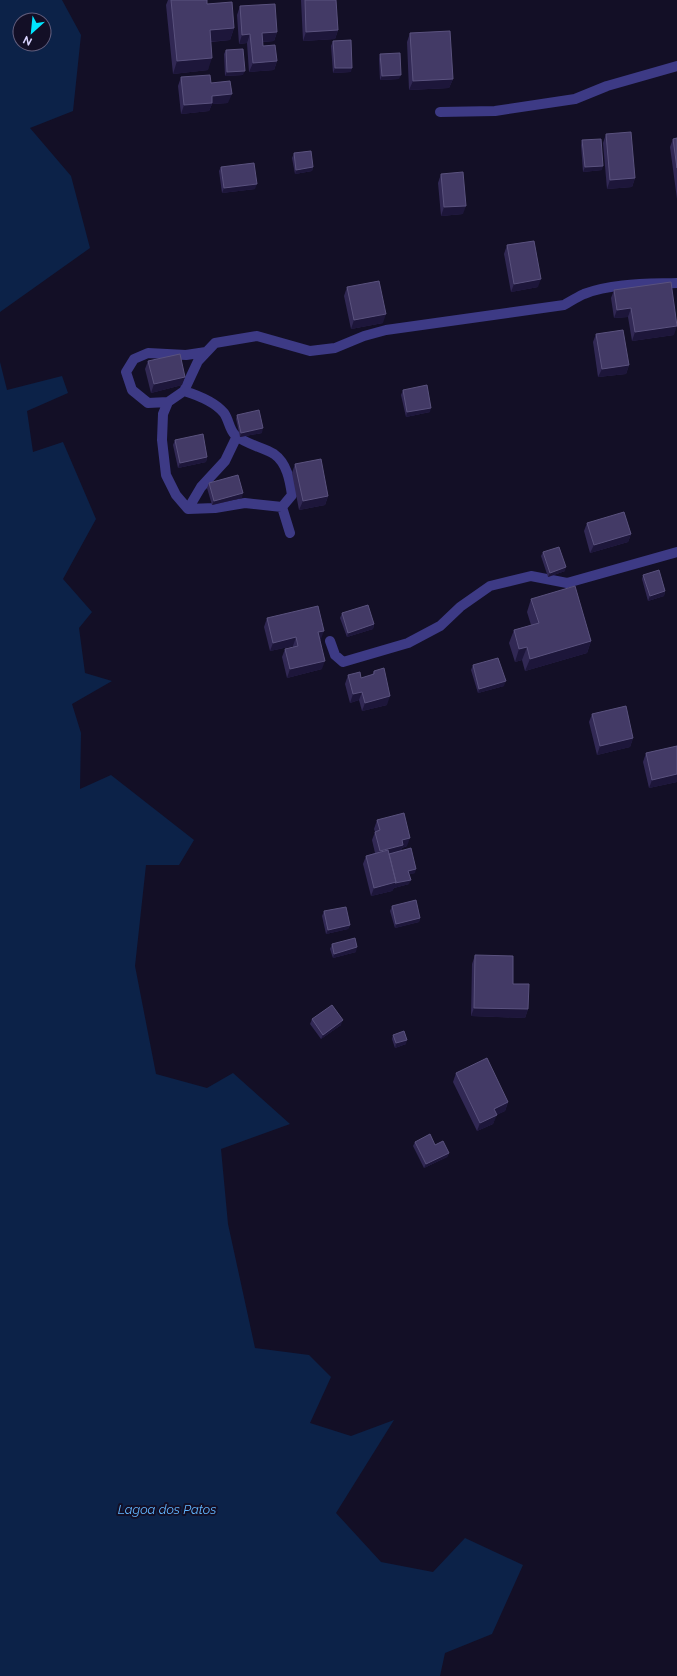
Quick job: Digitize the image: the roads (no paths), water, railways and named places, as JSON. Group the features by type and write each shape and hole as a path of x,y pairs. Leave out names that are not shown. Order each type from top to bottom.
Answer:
{"lane":[{"path":"440,112 496,111 575,99 607,86 677,66"},
{"path":"206,352 186,355 148,353 134,359 126,372 132,390 148,403 168,402 184,391 198,362 215,343 257,336 310,351 335,348 364,336 386,330 564,305 584,294 606,289 638,284 677,283"},
{"path":"184,391 205,399 224,412 232,432 237,436 257,448 275,454 288,472 292,495 282,507"},
{"path":"168,402 163,414 162,440 166,476 176,495 188,509"},
{"path":"188,509 201,487 225,461 237,436"},
{"path":"188,509 215,508 245,503 282,507"},
{"path":"282,507 290,533"},
{"path":"330,640 335,655 343,662 408,643 440,626 460,607 490,586 531,576 567,583 677,552"}],"water":[{"path":"0,0 62,0 81,35 73,111 30,128 71,176 90,248 0,312"},
{"name":"Lagoa dos Patos","path":"0,362 7,390 62,376 68,393 27,411 33,452 63,442 96,519 63,579 92,612 79,628 85,673 112,681 72,704 81,733 80,789 111,775 194,840 179,865 146,865 135,966 156,1074 207,1088 233,1073 290,1124 221,1149 228,1224 255,1348 309,1355 331,1377 310,1423 351,1436 394,1420 336,1513 381,1562 433,1572 465,1538 523,1565 492,1634 445,1653 440,1676 0,1676"}]}
